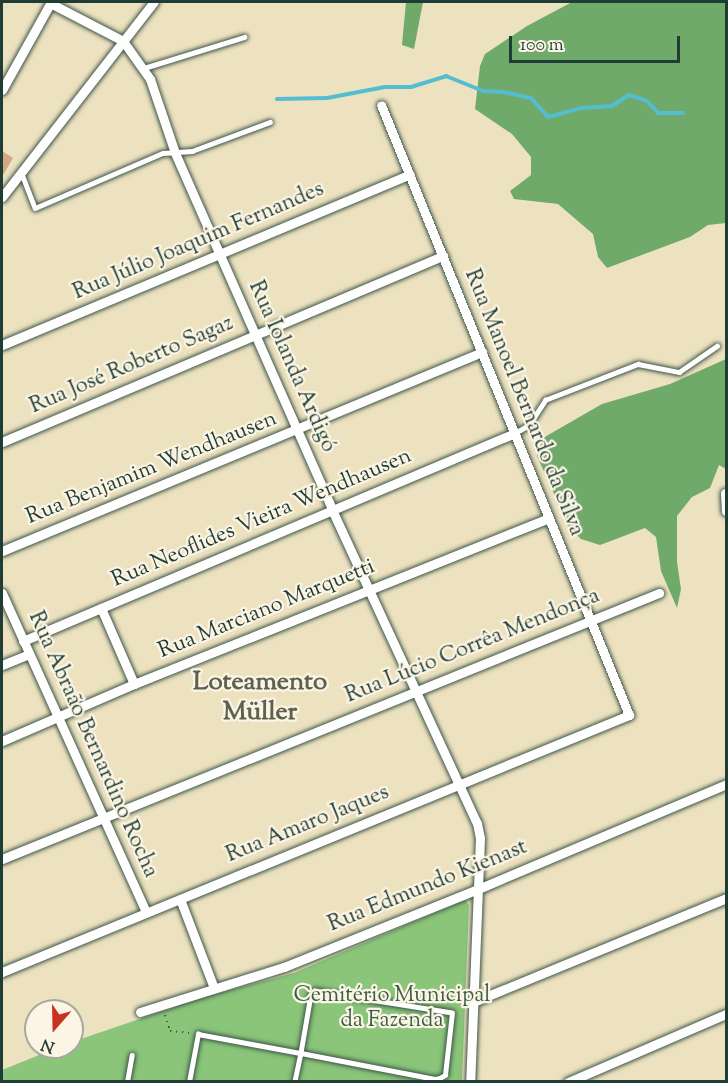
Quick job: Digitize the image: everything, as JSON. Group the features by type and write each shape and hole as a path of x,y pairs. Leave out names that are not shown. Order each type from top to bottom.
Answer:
{"street":[{"path":"2,90 50,2"},
{"name":"Rua Iolanda Ardigó","path":"50,2 123,41 144,68 158,98 175,153 299,430 333,512 371,589 480,830 471,1082"},
{"path":"2,197 154,2"},
{"name":"Rua Manoel Bernardo da Silva","path":"381,105 628,716"},
{"name":"Rua Júlio Joaquim Fernandes","path":"2,345 410,174"},
{"name":"Rua José Roberto Sagaz","path":"2,442 443,256"},
{"name":"Rua Benjamim Wendhausen","path":"2,551 299,430 482,352"},
{"name":"Rua Neoflides Vieira Wendhausen","path":"23,641 333,512 515,433"},
{"path":"725,493 726,511"},
{"name":"Rua Marciano Marquetti","path":"2,741 134,684 549,518"},
{"name":"Rua Abraão Bernardino Rocha","path":"2,593 146,912"},
{"name":"Rua Lúcio Corrêa Mendonça","path":"2,859 659,593"},
{"path":"101,608 134,684"},
{"path":"2,665 29,654"},
{"name":"Rua Amaro Jaques","path":"2,972 628,716"},
{"name":"Rua Edmundo Kienast","path":"140,1012 273,971 478,889 726,784"},
{"path":"473,1002 726,898"},
{"path":"180,899 214,988"},
{"path":"568,1082 726,1014"}],"lane":[{"path":"144,68 243,37"},
{"path":"22,174 35,208 163,153 192,151 270,122"},
{"path":"515,433 529,425 545,400 638,364 679,372 717,346"},
{"path":"189,1082 198,1034 301,1053 440,1078 445,1074 453,1016 450,1012 315,990 310,998 301,1053 295,1082"},
{"path":"127,1082 132,1054"}],"path":[{"path":"164,1011 170,1031 198,1034"}],"green space":[{"path":"406,2 423,2 414,49 402,45"},
{"path":"572,2 726,2 726,223 708,225 690,237 607,268 598,257 593,234 558,204 514,199 510,191 531,175 531,157 512,134 475,109 480,66 485,54 527,26"},
{"path":"726,359 726,469 719,465 710,488 692,497 677,516 677,562 681,589 677,608 661,571 656,537 645,528 600,545 581,539 569,527 537,456 543,438 602,404 670,384"},
{"name":"Cemitério Municipal da Fazenda","path":"465,900 469,905 462,1081 2,1082 2,1070 29,1059 84,1059 84,1038 201,998 294,973"}],"building":[{"path":"2,151 13,158 2,177"}],"waterway":[{"path":"277,99 327,98 385,87 411,87 446,76 483,91 504,92 531,98 548,117 582,108 612,106 629,95 647,101 658,113 683,113"}],"district":[{"name":"Loteamento Müller","path":"260,698"}]}
